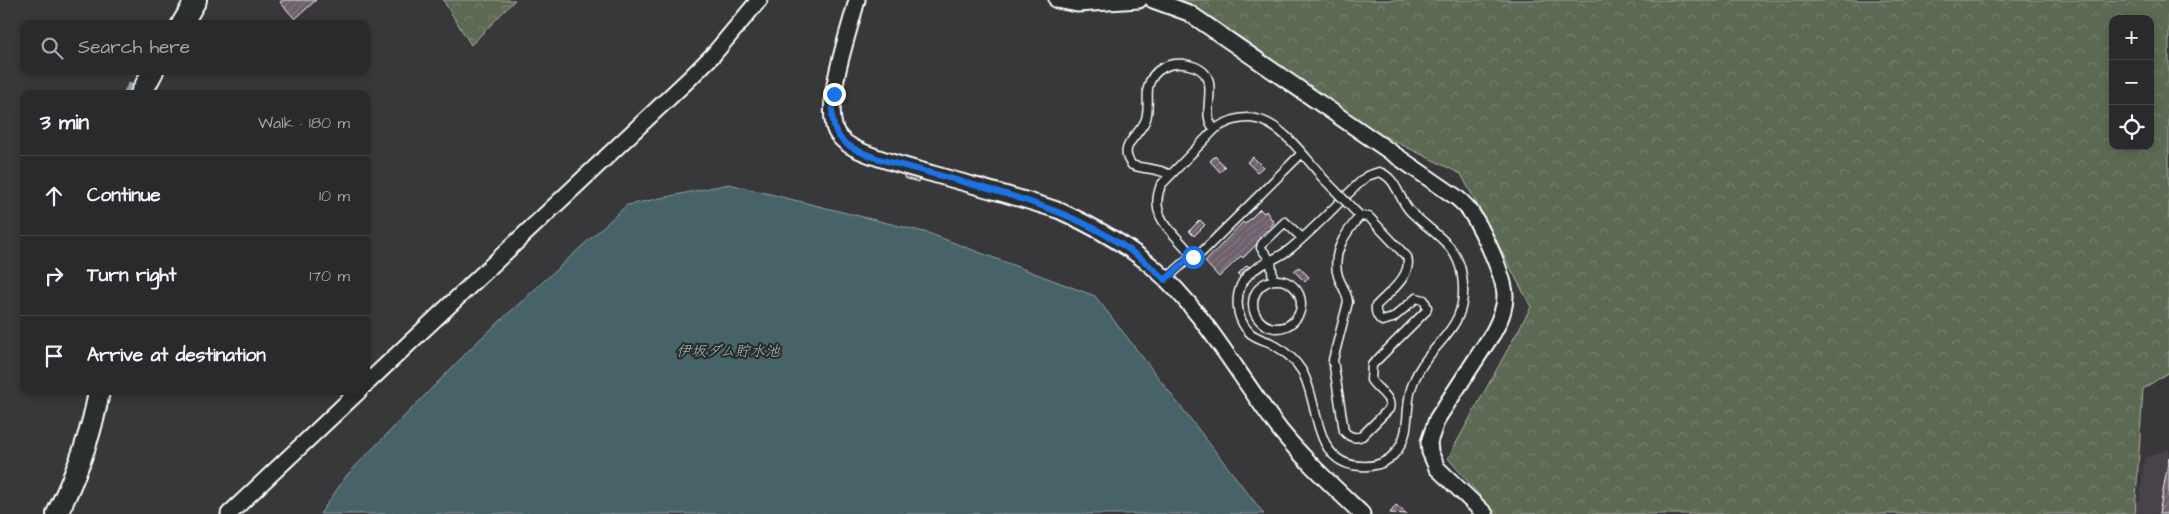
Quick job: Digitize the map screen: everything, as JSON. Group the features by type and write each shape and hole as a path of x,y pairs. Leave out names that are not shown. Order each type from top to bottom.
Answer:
{"street":[{"path":"184,20 196,0"},
{"path":"370,380 690,78 713,55 759,0"},
{"path":"857,0 832,103 834,126 837,134 845,142 860,151 1060,211 1109,236 1154,268 1199,318 1296,449 1362,514"},
{"path":"1057,0 1077,4 1139,0"},
{"path":"1153,0 1189,13 1456,197 1473,215 1497,266 1505,292 1504,307 1493,333 1437,419 1429,442 1430,452 1438,468 1485,514"},
{"path":"142,90 151,75"},
{"path":"57,514 80,464 91,429 98,395"},
{"path":"229,514 355,395"}],"lane":[{"path":"1170,175 1158,168 1132,166 1126,154 1128,144 1146,120 1148,90 1151,78 1164,66 1176,63 1196,67 1205,75 1211,93 1208,121 1215,130"},
{"path":"1193,257 1166,227 1159,213 1158,191 1161,184 1215,130 1235,120 1250,118 1266,121 1280,131 1358,214 1369,217 1407,256 1409,262 1404,275 1376,306 1375,312 1382,321 1393,318 1416,298 1424,300 1427,307 1426,311 1372,365 1371,380 1388,399 1390,406 1362,436 1347,435 1344,431 1333,360 1348,302 1346,292 1337,274 1337,260 1344,236 1358,214"},
{"path":"1165,280 1188,259 1201,253 1302,153"},
{"path":"1379,172 1392,180 1400,198 1413,215 1444,239 1460,267 1464,295 1461,313 1453,327 1424,362 1417,374 1408,399 1405,435 1396,452 1387,460 1379,464 1360,466 1341,461 1333,455 1323,440 1312,396 1302,370 1281,349 1257,338 1243,323 1237,308 1237,299 1241,285 1250,273 1271,262 1291,249 1366,176 1379,172"},
{"path":"1273,280 1271,262 1261,248 1262,244 1286,222 1302,238"},
{"path":"1273,280 1286,282 1293,286 1300,301 1297,316 1284,326 1268,326 1256,316 1254,309 1253,302 1258,288 1264,283 1273,280"}],"shaded area":[{"path":"2169,449 2169,514 2118,514 2120,505 2140,501 2144,458"}],"green space":[{"path":"443,0 515,0 471,45"},
{"path":"1176,0 2169,0 2169,372 2143,389 2135,514 1495,514 1448,458 1531,307 1461,174 1380,134 1208,15"}],"water":[{"name":"伊坂ダム貯水池","path":"729,184 928,233 1095,296 1264,514 320,514 347,475 476,343 627,205"}],"building":[{"path":"282,0 316,0 295,19 280,2"},
{"path":"1215,156 1225,167 1220,172 1210,161"},
{"path":"1253,157 1263,167 1257,172 1247,162"},
{"path":"905,173 919,177 918,182 904,178"},
{"path":"1260,209 1264,213 1266,211 1274,223 1259,238 1261,240 1243,258 1241,256 1219,277 1205,262 1243,222 1245,224"},
{"path":"1200,220 1205,225 1194,236 1189,231"},
{"path":"1247,265 1251,268 1241,278 1238,274"},
{"path":"1299,267 1309,277 1305,282 1294,271"},
{"path":"2169,457 2169,514 2159,514"},
{"path":"1396,505 1407,514 1390,513"}],"waterway":[{"path":"127,90 130,85"}],"route":[{"path":"834,94 832,115 834,126 837,134 853,148 895,163 1060,211 1109,236 1154,268 1165,280 1188,259 1193,257"}]}
